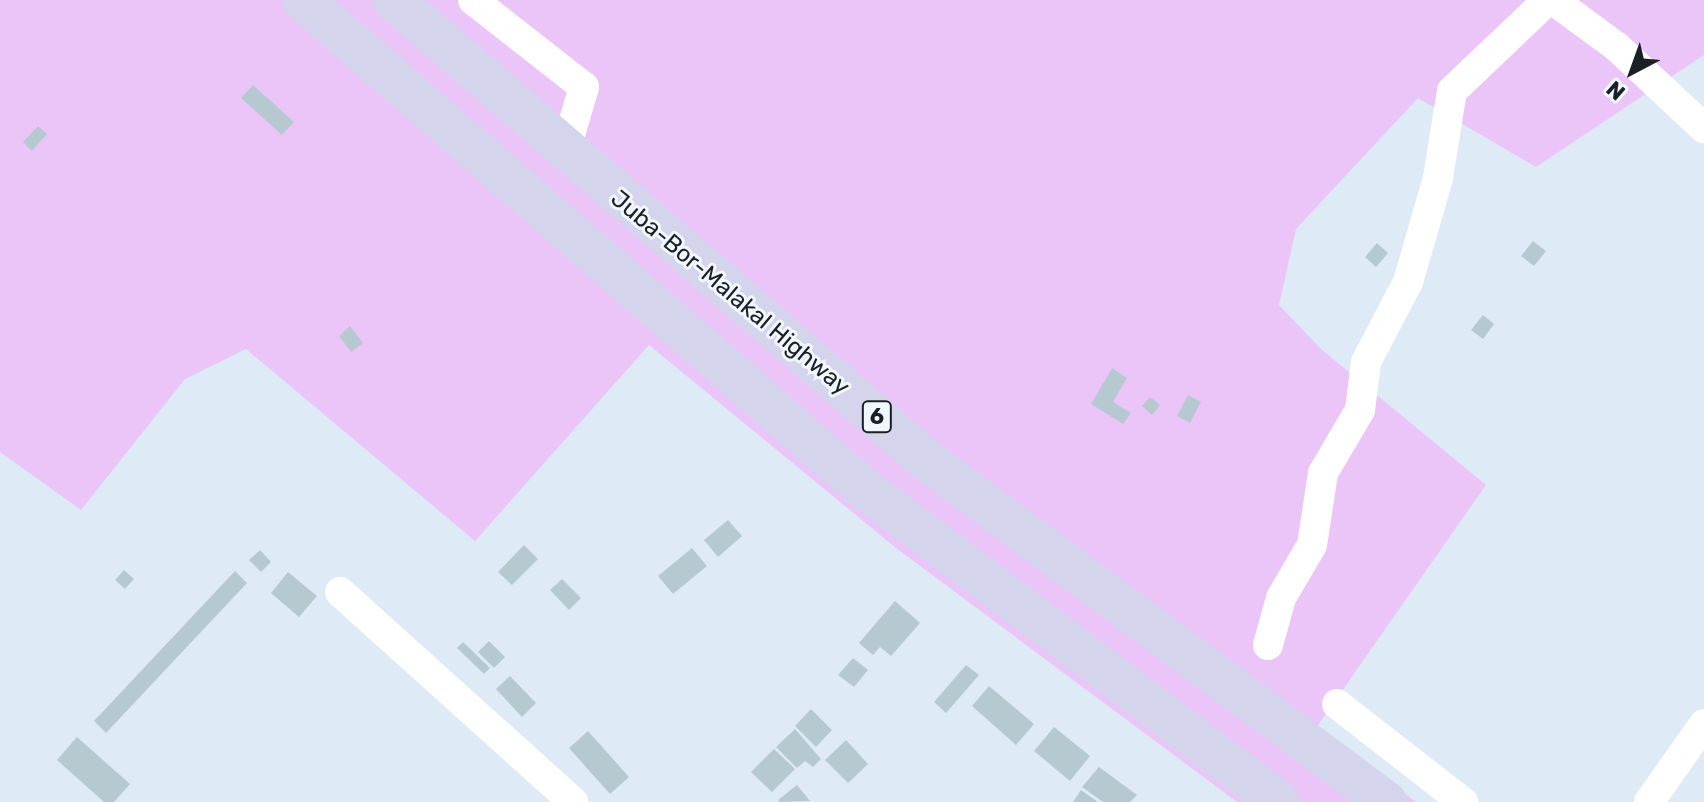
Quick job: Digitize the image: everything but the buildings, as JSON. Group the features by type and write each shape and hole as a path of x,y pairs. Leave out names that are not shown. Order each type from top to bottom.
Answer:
{"highway":[{"path":"303,0 861,486 1279,802"},
{"name":"Juba-Bor-Malakal Highway","path":"394,0 565,152 924,458 1386,802"},
{"path":"403,89 445,45"}],"street":[{"path":"1268,645 1281,598 1312,545 1323,473 1360,410 1366,362 1408,282 1438,178 1452,91 1550,0 1617,47 1704,128"},
{"path":"482,4 584,87 565,152"},
{"path":"340,592 573,802"},
{"path":"1337,704 1463,802"},
{"path":"1649,802 1704,724"}],"shaded area":[{"path":"0,0 1704,0 1704,55 1536,167 1418,98 1296,229 1279,305 1321,349 1486,485 1316,728 1416,802 1237,802 896,548 649,345 475,541 246,349 185,379 81,510 0,452"}]}
